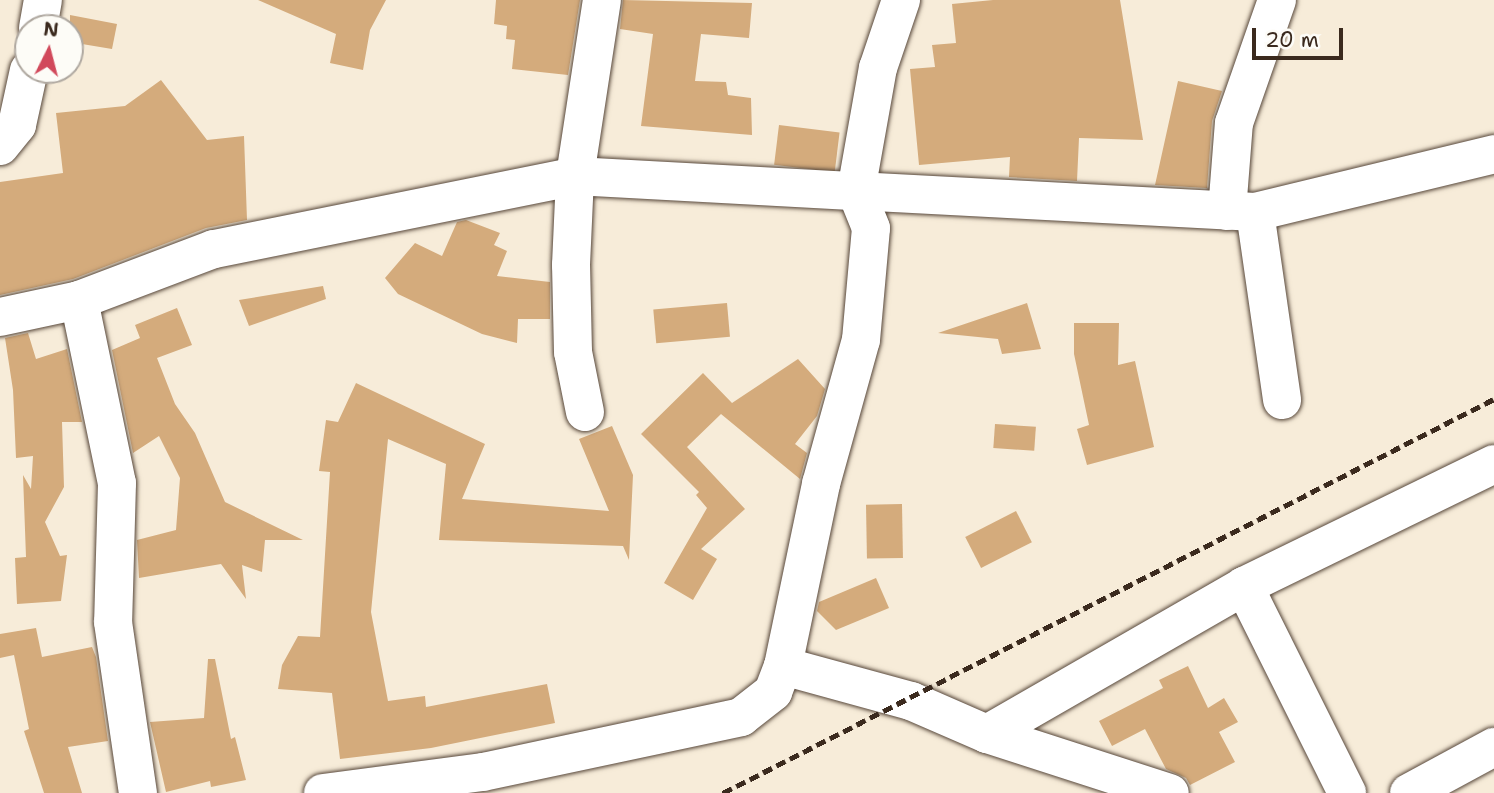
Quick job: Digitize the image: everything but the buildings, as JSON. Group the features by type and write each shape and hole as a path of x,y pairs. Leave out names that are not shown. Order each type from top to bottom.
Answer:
{"street":[{"path":"585,412 573,352 575,176 602,0"},
{"path":"323,793 483,772 741,717 773,692 783,666 821,484 861,340 871,228 856,191 878,68 901,0"},
{"path":"1277,0 1234,123 1241,212 1282,400"},
{"path":"0,146 18,125 26,84"},
{"path":"0,317 79,300 214,250 575,176 1241,212 1494,155"},
{"path":"79,300 117,484 113,622 138,793"},
{"path":"987,734 1244,586 1494,464"},
{"path":"1244,586 1347,793"},
{"path":"783,666 911,701 987,734 1170,793"},
{"path":"1409,793 1494,747"}],"railway":[{"path":"723,793 1494,399"}]}
